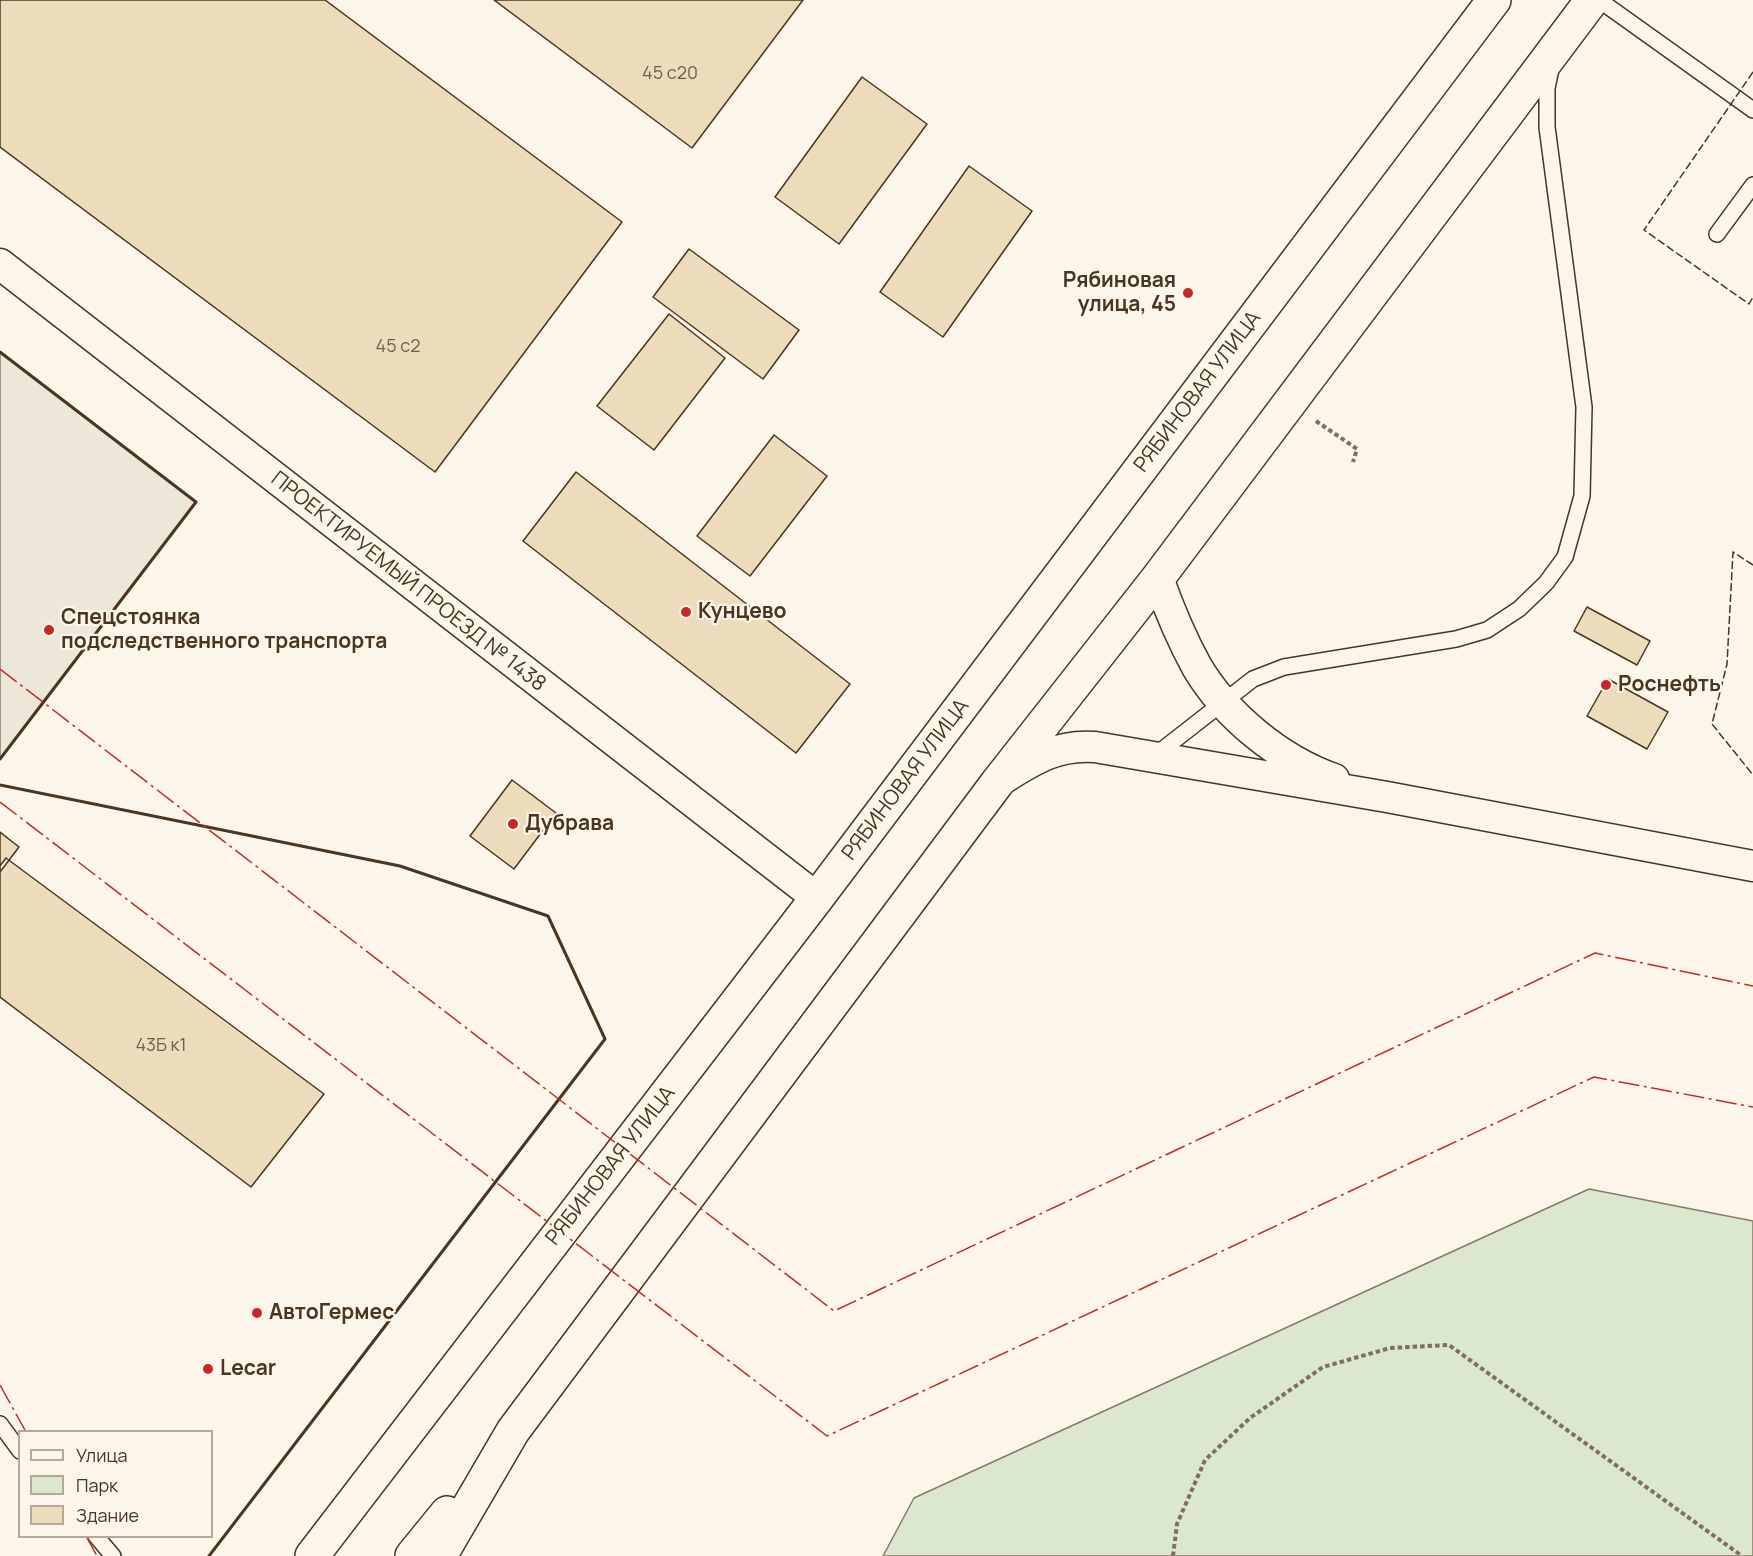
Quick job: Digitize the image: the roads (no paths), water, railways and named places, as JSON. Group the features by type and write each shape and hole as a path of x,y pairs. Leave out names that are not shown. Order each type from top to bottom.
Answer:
{"main road":[{"name":"РЯБИНОВАЯ УЛИЦА","path":"312,1556 817,898 1494,0"},
{"path":"412,1556 513,1431 997,783 1158,578 1592,0"},
{"path":"440,1556 513,1431"}],"street":[{"name":"ПРОЕКТИРУЕМЫЙ ПРОЕЗД № 1438","path":"0,264 817,898"},
{"path":"1158,578 1178,630 1198,668 1222,701 1241,720 1275,748 1303,765 1328,777 1388,797"},
{"path":"997,783 1035,758 1069,746 1095,747 1388,797 1753,866"}],"lane":[{"path":"1599,0 1753,110"},
{"path":"1153,757 1253,679 1284,667 1456,639 1487,630 1519,609 1546,583 1565,557 1582,496 1584,407 1547,127 1547,88 1555,49"},
{"path":"1718,234 1753,185"},
{"path":"0,1424 18,1448"},
{"path":"98,1538 113,1556"}],"place":[{"name":"Рябиновая улица, 45","path":"1188,293"},
{"name":"Кунцево","path":"686,612"},
{"name":"Спецстоянка подследственного транспорта","path":"49,630"},
{"name":"Роснефть","path":"1606,685"},
{"name":"Дубрава","path":"513,824"},
{"name":"АвтоГермес","path":"257,1313"},
{"name":"Lecar","path":"208,1369"}]}
